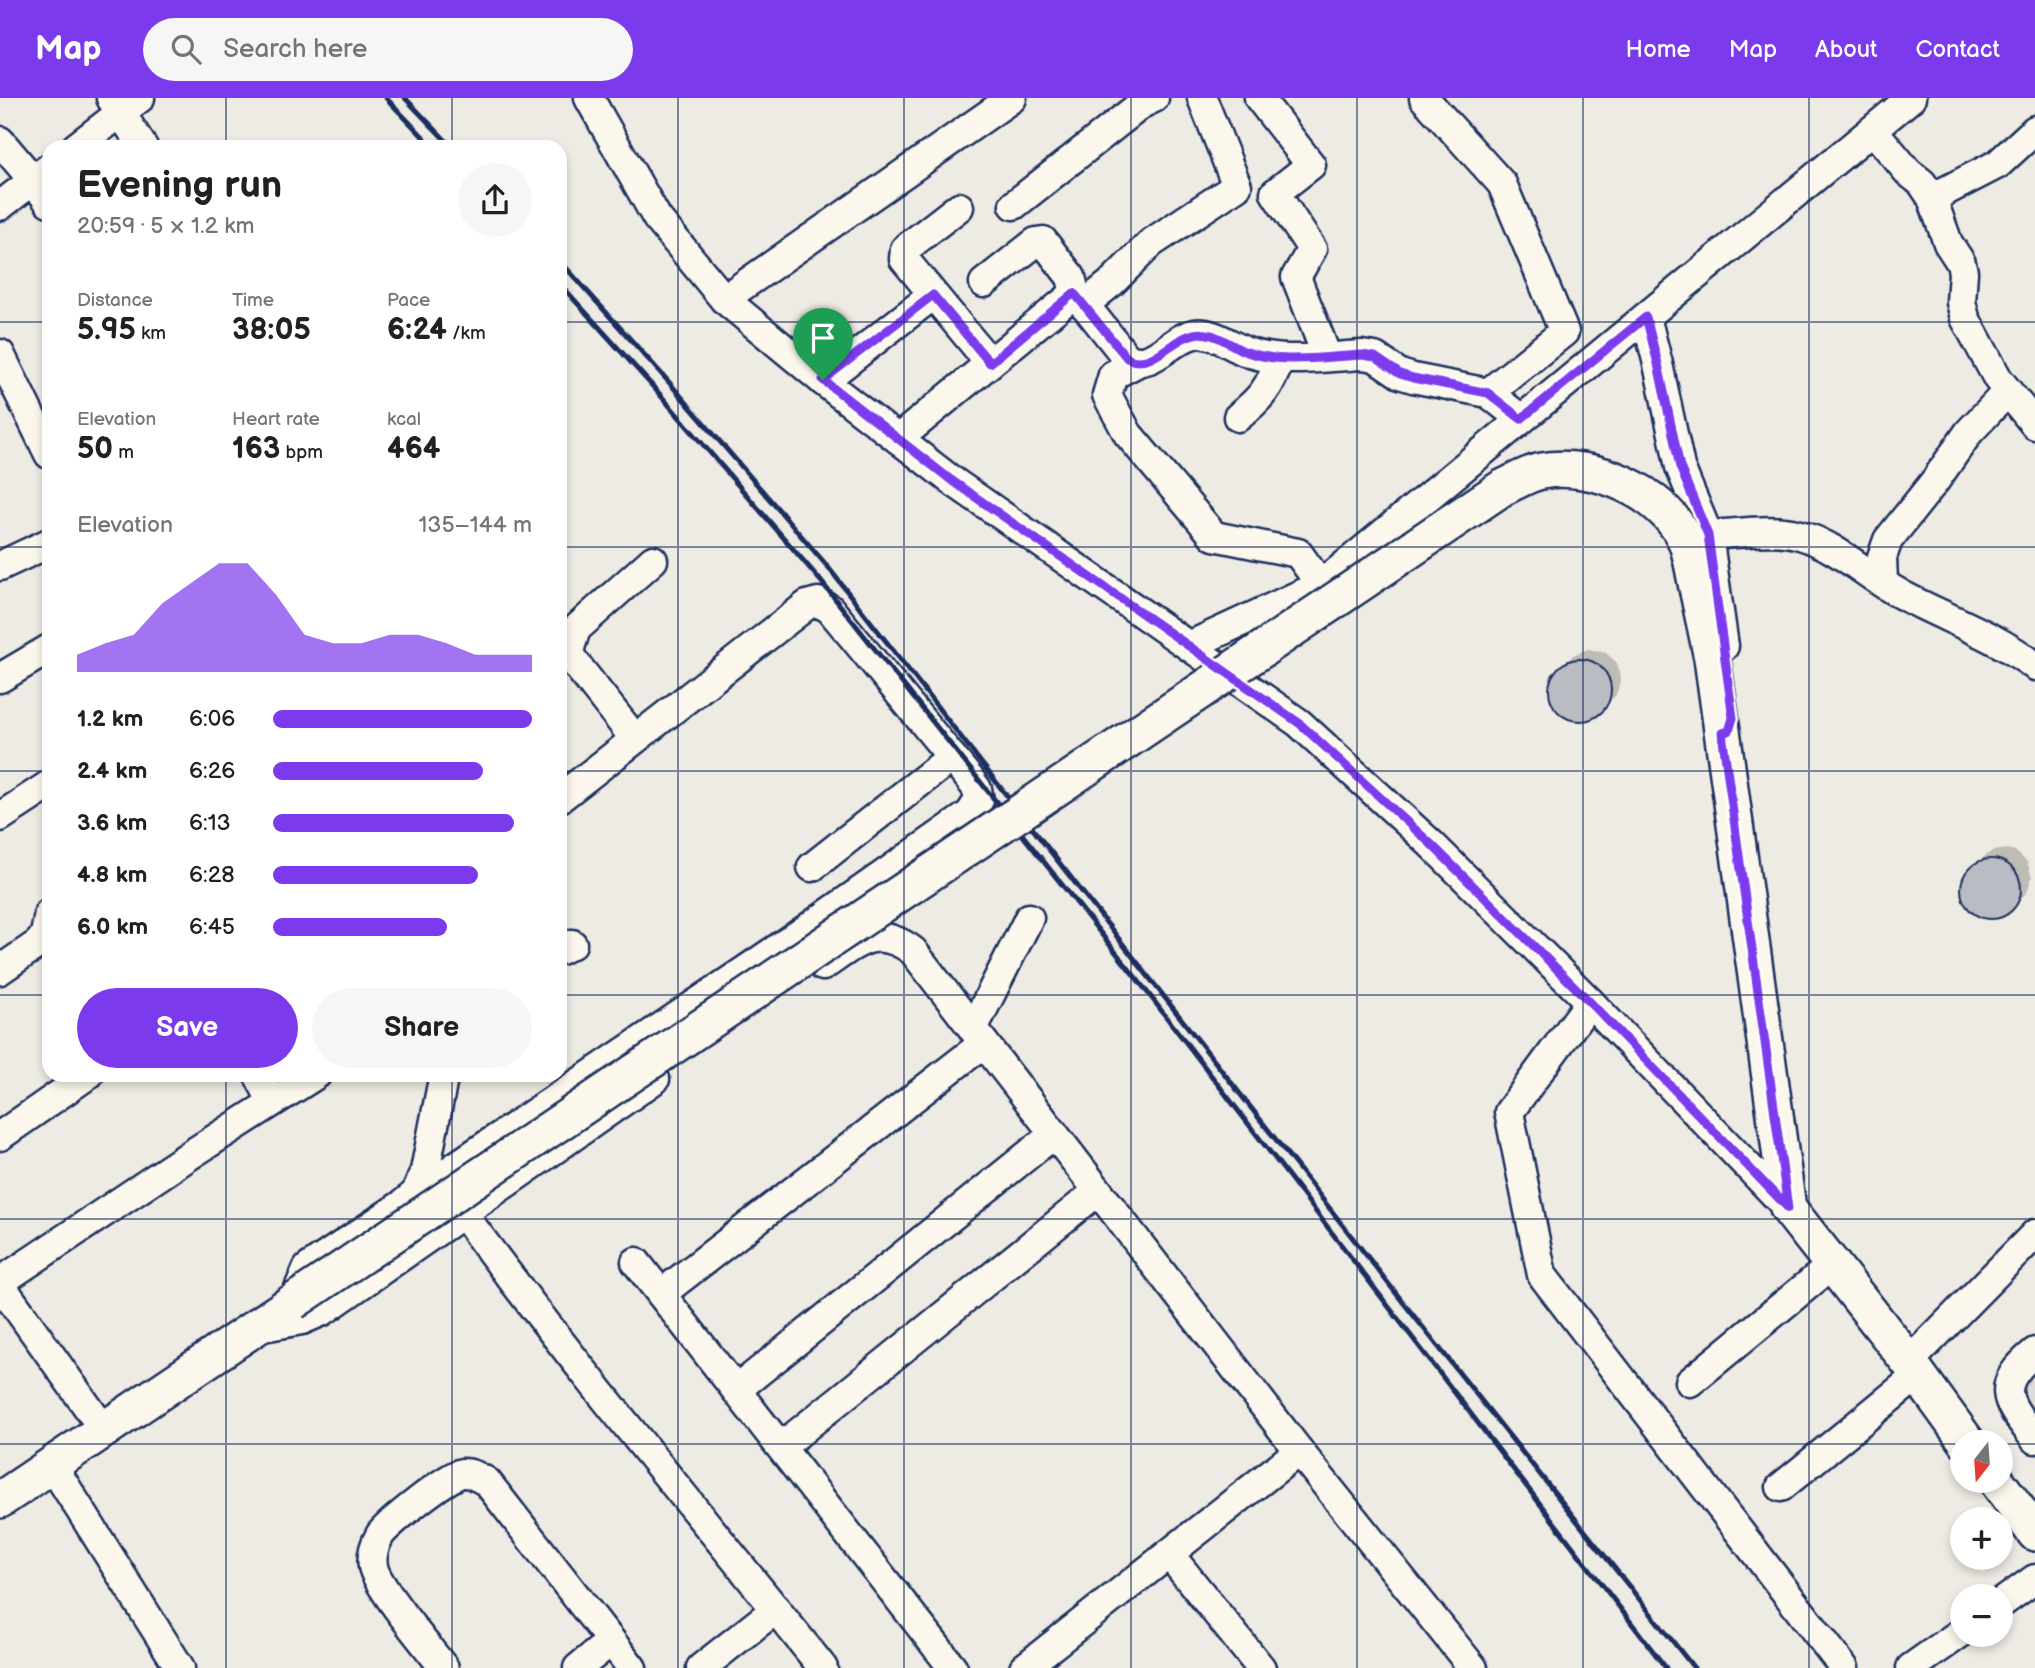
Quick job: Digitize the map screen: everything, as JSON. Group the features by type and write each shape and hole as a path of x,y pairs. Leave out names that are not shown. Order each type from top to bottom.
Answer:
{"main road":[{"path":"0,1500 1502,488 1540,471 1577,469 1620,481 1659,505 1685,539 1712,658 1788,1208 1959,1430"},
{"path":"2006,1493 2035,1533"}],"street":[{"path":"589,98 657,218 724,299 951,480 1299,723 1431,844 1590,1002 1788,1208"},
{"path":"724,299 1012,98"},
{"path":"1014,205 1143,103 1154,98"},
{"path":"898,439 990,363 1079,299 1111,283 1151,243 1237,186 1202,98"},
{"path":"1259,98 1311,165 1275,193 1311,249 1296,277 1327,357"},
{"path":"1424,98 1502,184 1564,332 1488,393"},
{"path":"1189,646 1321,584 1911,98"},
{"path":"84,140 124,103 140,140"},
{"path":"1873,130 1908,172 1922,183 1932,198 1948,243 1961,263 1961,310 1998,379 2019,394 2035,425"},
{"path":"1932,198 1998,164 2035,130"},
{"path":"0,141 42,181"},
{"path":"0,206 42,184"},
{"path":"959,207 910,244 903,254 908,266 990,363"},
{"path":"984,283 1040,240 1045,242 1071,277 1079,299 1127,358 1136,363"},
{"path":"823,380 933,295"},
{"path":"1646,317 1680,467 1708,535 1733,718 1729,731 1722,733"},
{"path":"1321,584 1298,553 1214,536 1128,434 1107,394 1113,375 1136,363 1144,362 1185,337 1196,334 1219,338 1244,351 1279,361 1362,355 1375,357 1400,374 1488,393 1521,419"},
{"path":"0,354 42,440"},
{"path":"1238,417 1264,393 1272,382 1279,361"},
{"path":"1883,582 1882,557 1888,540 1935,481 1969,432 2019,394"},
{"path":"1708,535 1783,532 1799,535 1827,547 1903,596 2008,648 2035,666"},
{"path":"0,566 42,552"},
{"path":"635,739 572,659 569,651 576,629 653,560"},
{"path":"293,1302 308,1268 780,947 970,814 979,800 977,789 951,757 830,609 818,602 807,606 567,792"},
{"path":"0,678 42,653"},
{"path":"812,867 951,757"},
{"path":"0,817 42,790"},
{"path":"661,1294 978,1036 1029,918"},
{"path":"254,1328 302,1320 323,1311 638,1090 864,940 882,937 898,940 913,951 1299,1451 1473,1668"},
{"path":"2,965 42,939"},
{"path":"1590,1002 1509,1112 1542,1275 1844,1668"},
{"path":"0,1136 78,1082"},
{"path":"262,1082 272,1101"},
{"path":"104,1430 0,1283 304,1082"},
{"path":"415,1193 425,1171 442,1082"},
{"path":"736,1390 1054,1133"},
{"path":"780,1447 1098,1191"},
{"path":"463,1214 547,1326 823,1668"},
{"path":"1781,1487 1914,1369 2035,1234"},
{"path":"636,1262 953,1668"},
{"path":"1690,1382 1832,1265"},
{"path":"2035,1352 2013,1375 2007,1398 2014,1412 2035,1439"},
{"path":"1024,1668 1299,1451"},
{"path":"52,1465 180,1668"},
{"path":"444,1668 382,1585 373,1567 373,1550 382,1532 447,1478 462,1473 475,1475 487,1482 632,1668"},
{"path":"1169,1554 1261,1668"},
{"path":"2013,1595 2035,1579"},
{"path":"701,1668 776,1609"},
{"path":"1911,1668 1950,1640"},
{"path":"578,1668 611,1642"}],"shaded area":[{"path":"2035,1364 2035,1441 1997,1396"}],"building":[{"path":"1580,659 1592,661 1602,668 1609,678 1609,702 1602,712 1592,719 1580,721 1568,719 1558,712 1551,702 1549,690 1551,678 1558,668 1568,661"},
{"path":"1991,859 2008,864 2016,872 2021,889 2016,906 2008,914 1991,919 1974,914 1966,906 1961,889 1966,872 1974,864"}],"railway":[{"path":"386,98 426,140"},
{"path":"405,98 445,140"},
{"path":"567,269 828,567 1406,1306 1694,1668"},
{"path":"567,292 820,580 1141,984 1666,1668"}],"route":[{"path":"1074,293 1127,358 1136,363 1144,362 1185,337 1196,334 1207,334 1244,351 1279,361 1362,355 1375,357 1400,374 1488,393 1521,419 1646,317 1676,453 1711,547 1733,718 1729,731 1722,733 1788,1208 1590,1002 1431,844 1299,723 951,480 823,380 933,295 990,363 1074,293"}]}
